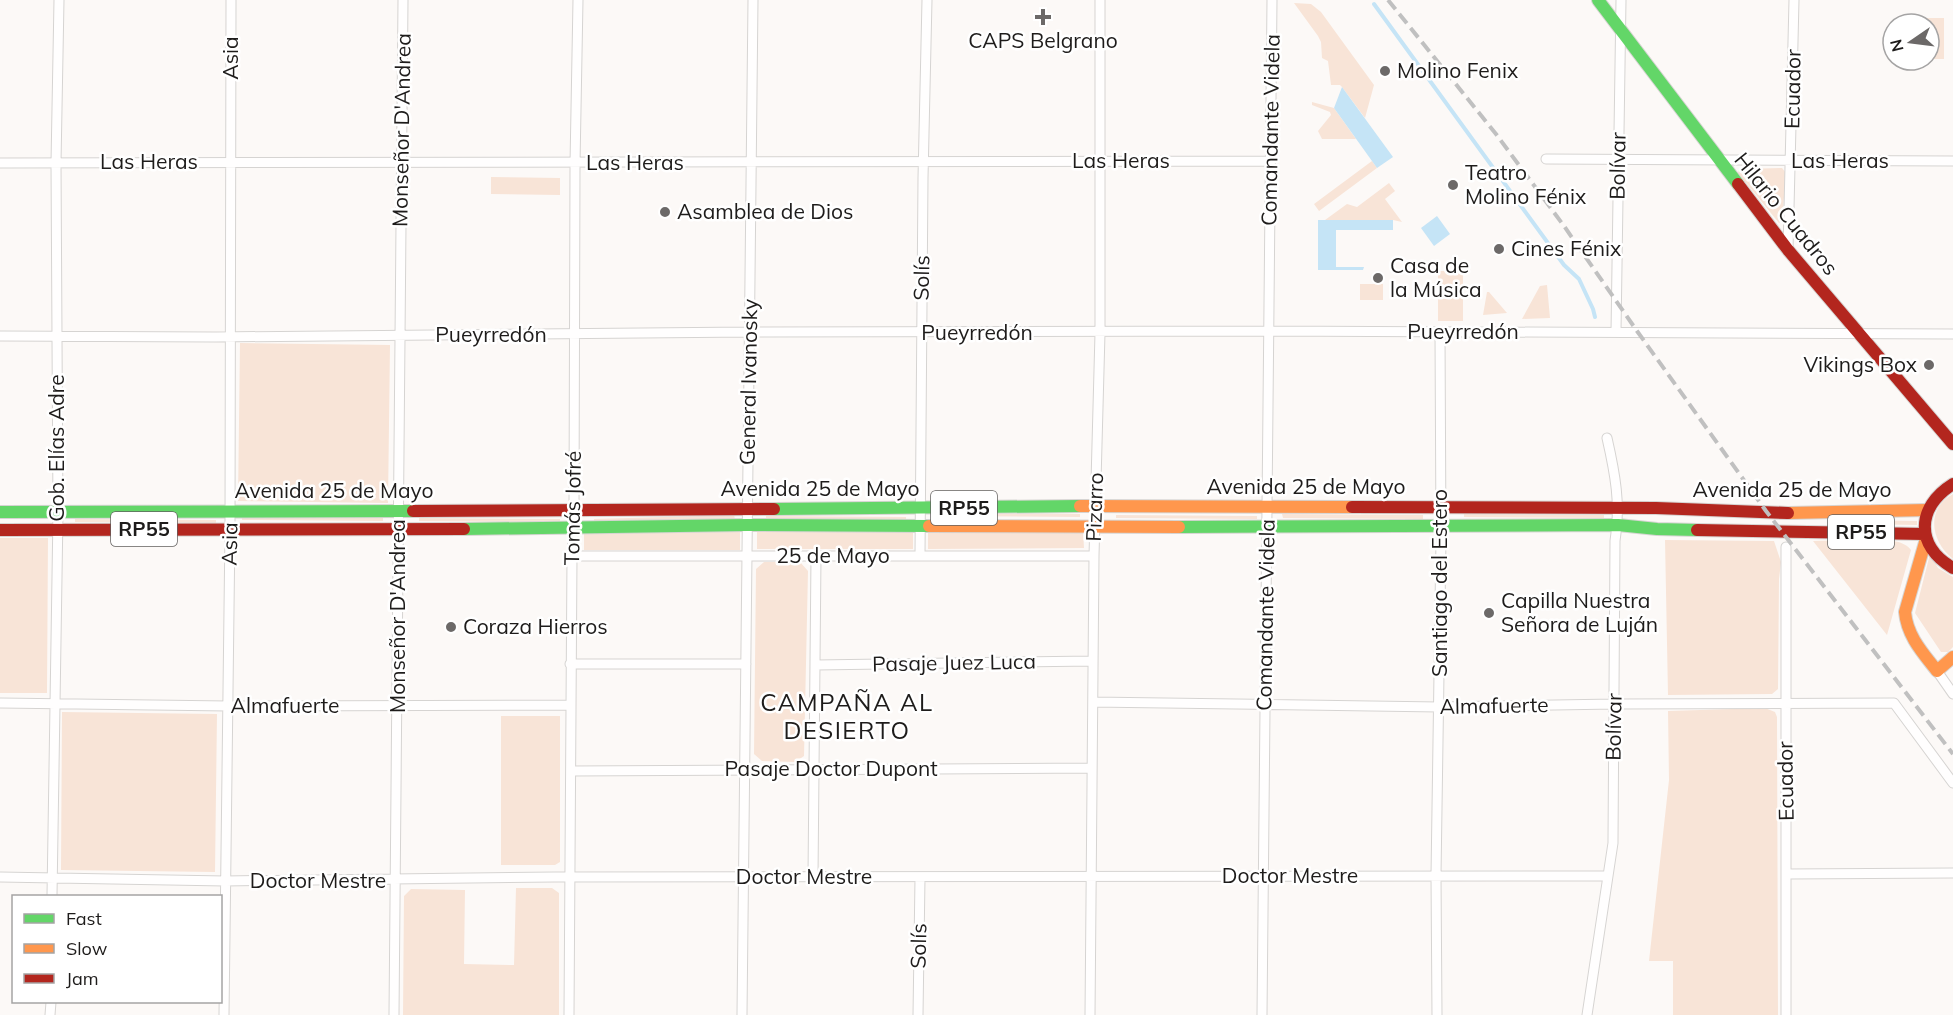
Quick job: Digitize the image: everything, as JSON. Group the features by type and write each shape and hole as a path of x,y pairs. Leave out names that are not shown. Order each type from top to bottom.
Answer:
{"main road":[{"name":"Hilario Cuadros","path":"1598,0 1788,250 1953,444"},
{"path":"1927,510 1939,492 1953,484"},
{"name":"Avenida 25 de Mayo","path":"0,512 574,511 1096,506 1656,508 1793,513 1927,510"},
{"name":"RP55","path":"1925,536 1924,522 1927,510"},
{"name":"Avenida 25 de Mayo","path":"0,530 573,530 747,525 1618,525 1657,529 1925,536"},
{"path":"1925,536 1933,553 1940,561 1953,568"},
{"path":"1925,536 1905,620 1911,635 1936,671 1953,657"}],"street":[{"name":"Gob. Elías Adre","path":"52,895 58,529 56,163 59,0"},
{"name":"Asia","path":"224,1015 230,529 231,0"},
{"name":"Monseñor D'Andrea","path":"394,1015 403,0"},
{"name":"Tomás Jofré","path":"569,1015 570,664 574,511 578,0"},
{"name":"General Ivanosky","path":"742,1015 753,0"},
{"name":"Solís","path":"920,556 927,0"},
{"name":"Pizarro","path":"1090,1015 1094,556 1100,333 1100,0"},
{"name":"Comandante Videla","path":"1262,1015 1272,0"},
{"name":"Bolívar","path":"1616,332 1621,0"},
{"name":"Ecuador","path":"1788,250 1792,161 1794,0"},
{"name":"Las Heras","path":"1546,159 1953,161"},
{"name":"Las Heras","path":"0,163 575,164 1270,161"},
{"name":"Pueyrredón","path":"0,336 229,337 749,332 1269,331 1953,334"},
{"name":"Santiago del Estero","path":"1437,1015 1440,332"},
{"name":"Bolívar","path":"1587,1015 1612,843 1615,541 1618,525 1618,486 1607,438"},
{"name":"Ecuador","path":"1786,547 1786,1015"},
{"name":"25 de Mayo","path":"572,556 1094,556"},
{"path":"813,877 816,556"},
{"name":"Pasaje Juez Luca","path":"816,665 1093,661"},
{"path":"570,664 746,664"},
{"path":"1936,671 1953,694"},
{"name":"Almafuerte","path":"0,702 228,706 571,705"},
{"name":"Almafuerte","path":"1093,702 1439,707 1894,703 1953,783"},
{"name":"Pasaje Doctor Dupont","path":"571,771 1092,768"},
{"path":"1787,874 1953,873"},
{"name":"Doctor Mestre","path":"0,877 225,881 744,877 1608,876"},
{"name":"Solís","path":"918,1015 920,878"}],"shaded area":[{"path":"1294,3 1311,4 1321,12 1374,85 1365,118 1340,85 1331,85 1328,61 1322,58 1321,42"},
{"path":"1941,18 1944,18 1944,59 1941,59"},
{"path":"1312,102 1334,108 1356,139 1322,139 1318,131 1331,115 1330,112 1312,105"},
{"path":"1372,161 1377,168 1319,211 1314,204"},
{"path":"1782,168 1786,173 1782,221 1779,223 1738,173 1739,170 1745,169"},
{"path":"491,177 560,178 560,195 491,194"},
{"path":"1389,183 1395,191 1385,199 1402,222 1325,220 1347,204 1357,207"},
{"path":"1438,271 1463,271 1463,321 1438,321"},
{"path":"1360,284 1383,284 1383,300 1360,300"},
{"path":"1547,285 1550,318 1522,319 1540,286"},
{"path":"1487,292 1489,292 1507,313 1483,315"},
{"path":"240,343 390,345 388,503 238,501"},
{"path":"1953,494 1953,559 1940,544 1934,526 1938,508"},
{"path":"940,513 1080,514 1080,517 940,516"},
{"path":"1282,514 1423,515 1423,519 1283,518"},
{"path":"1464,514 1604,515 1604,518 1464,517"},
{"path":"734,515 735,519 594,522 594,519"},
{"path":"1116,515 1257,516 1257,519 1116,518"},
{"path":"766,516 906,517 906,520 766,519"},
{"path":"242,517 383,518 383,521 242,520"},
{"path":"419,518 560,519 560,522 419,521"},
{"path":"75,519 216,520 216,523 75,522"},
{"path":"1855,520 1917,521 1917,525 1855,524"},
{"path":"928,530 1083,530 1084,548 928,549"},
{"path":"757,531 913,531 913,549 757,549"},
{"path":"584,532 740,532 740,550 584,550"},
{"path":"0,538 48,538 47,693 0,693"},
{"path":"1875,539 1900,543 1911,550 1887,635 1813,541"},
{"path":"1665,540 1774,541 1781,562 1778,689 1772,694 1668,695"},
{"path":"1930,554 1938,568 1953,577 1953,647 1948,652 1941,652 1915,613"},
{"path":"764,562 800,562 808,571 804,756 795,762 762,761 754,754 756,569"},
{"path":"1765,708 1775,712 1777,717 1778,1015 1673,1015 1673,961 1649,961 1669,780 1668,711"},
{"path":"62,712 217,714 215,872 61,870"},
{"path":"501,716 560,716 560,862 555,865 501,865"},
{"path":"516,888 552,888 559,893 559,1015 403,1015 404,896 411,889 465,890 464,964 514,965"}],"water":[{"path":"1342,87 1393,157 1377,168 1334,108"},
{"path":"1437,216 1450,234 1434,246 1421,228"},
{"path":"1318,220 1393,220 1393,230 1336,230 1336,267 1364,267 1363,270 1318,270"}],"waterway":[{"path":"1374,4 1564,265 1579,279 1595,317"}],"railway":[{"path":"1388,0 1496,134 1766,511 1953,754"}],"traffic: fast":[{"path":"1598,0 1738,184"},
{"path":"774,509 1080,506"},
{"path":"0,512 413,511"},
{"path":"464,529 747,525 929,526"},
{"path":"1179,527 1618,525 1697,530"}],"traffic: slow":[{"path":"1080,506 1352,507"},
{"path":"1788,513 1927,510"},
{"path":"929,526 1179,527"},
{"path":"1926,539 1905,612 1906,621 1916,644 1937,671 1953,657"}],"traffic: jam":[{"path":"1738,184 1788,250 1953,444"},
{"path":"1953,484 1932,504 1925,526 1932,549 1953,568"},
{"path":"1352,507 1656,508 1788,513"},
{"path":"413,511 774,509"},
{"path":"0,530 464,529"},
{"path":"1697,530 1925,534"}],"place":[{"name":"CAPS Belgrano","path":"1043,17"},
{"name":"Molino Fenix","path":"1385,71"},
{"name":"Teatro Molino Fénix","path":"1453,185"},
{"name":"Asamblea de Dios","path":"665,212"},
{"name":"Cines Fénix","path":"1499,249"},
{"name":"Casa de la Música","path":"1378,278"},
{"name":"Vikings Box","path":"1929,365"},
{"name":"Capilla Nuestra Señora de Luján","path":"1489,613"},
{"name":"Coraza Hierros","path":"451,627"}],"district":[{"name":"CAMPAÑA AL DESIERTO","path":"847,717"}]}
